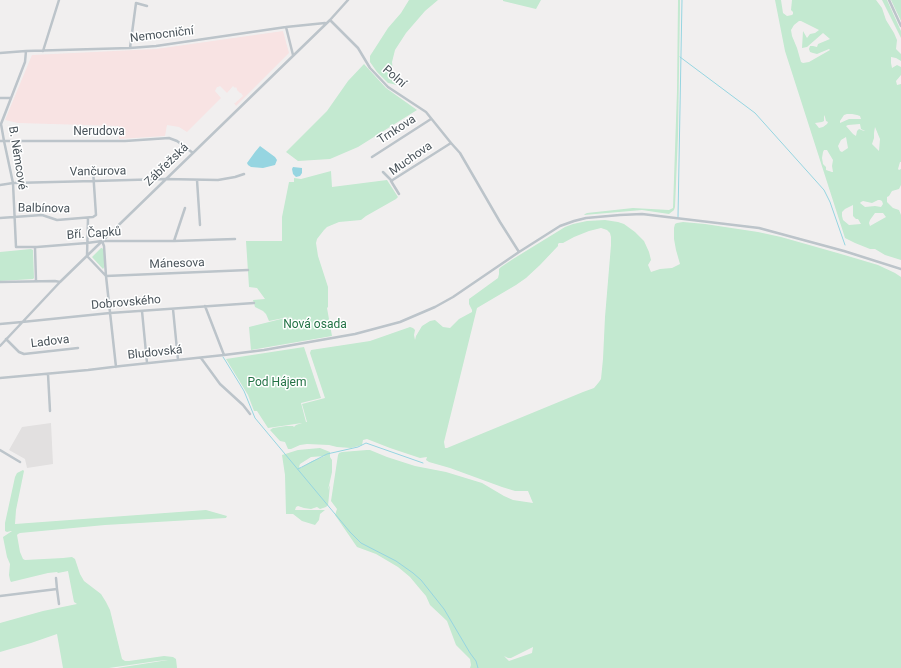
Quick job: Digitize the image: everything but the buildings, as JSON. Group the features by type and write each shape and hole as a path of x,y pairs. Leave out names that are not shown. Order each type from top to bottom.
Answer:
{"street":[{"path":"43,50 59,0"},
{"name":"Zábřežská","path":"0,346 60,282 330,20 348,0"},
{"path":"889,0 901,26"},
{"path":"130,48 136,4 147,6"},
{"name":"Polní","path":"330,20 358,48 370,68 388,87 423,109 429,115 464,158 500,222 519,252"},
{"name":"Nemocniční","path":"0,53 156,46 286,27 326,23"},
{"path":"286,27 293,55"},
{"name":"B. Němcové","path":"16,247 13,183 2,141 1,124 25,62 26,51"},
{"path":"0,98 11,98"},
{"name":"Trnkova","path":"372,157 431,119"},
{"name":"Nerudova","path":"2,141 125,141 171,138 178,141 193,153"},
{"name":"Muchova","path":"399,194 391,182 392,181 451,143"},
{"name":"Balbínova","path":"0,218 42,215 57,220 93,218 96,215 94,170"},
{"path":"383,172 392,181"},
{"name":"Vančurova","path":"0,184 165,179 218,180 244,174"},
{"path":"197,180 200,225"},
{"path":"174,241 185,208"},
{"name":"Bludovská","path":"0,378 116,367 264,350 355,334 400,322 435,307 556,228 574,220 642,214 759,228 844,251 901,269"},
{"name":"Balbínova","path":"87,256 88,218"},
{"name":"Bří. Čapků","path":"16,247 35,247 102,241 235,239"},
{"path":"102,241 104,246 116,367"},
{"path":"35,247 36,281"},
{"path":"87,256 106,276"},
{"name":"Mánesova","path":"106,276 248,270"},
{"path":"0,282 55,280 60,282"},
{"name":"Dobrovského","path":"0,324 110,313 254,303"},
{"path":"205,306 224,355"},
{"path":"173,309 178,360"},
{"path":"142,311 147,363"},
{"name":"Ladova","path":"6,339 19,352 24,354 78,348"},
{"path":"201,357 220,384 243,405 250,414"},
{"path":"48,374 50,411"},
{"path":"0,450 20,462"},
{"path":"56,578 56,589 59,604"},
{"path":"0,596 56,589"}],"shaded area":[{"path":"283,31 289,53 236,106 234,103 243,96 236,87 235,88 233,86 227,93 220,86 217,87 215,91 221,98 187,132 179,127 167,125 165,136 119,139 119,126 18,123 5,120 32,55 156,49"},
{"path":"51,423 53,464 27,468 25,459 9,450 22,427"}],"green space":[{"path":"409,0 438,0 425,11 406,33 395,50 392,62 396,85 388,83 377,72 370,62 370,56 388,28 401,13"},
{"path":"503,0 541,0 536,9"},
{"path":"678,0 680,0 680,7 678,135 674,210 669,214 642,210 584,215 587,213 633,208 669,210 673,208"},
{"path":"775,0 781,0 783,13 787,16 793,14 791,10 792,0 876,0 882,8 886,20 897,40 896,49 901,54 901,61 891,57 891,63 892,68 897,65 901,67 901,75 896,81 897,85 901,84 901,162 898,169 901,169 901,185 899,189 892,191 887,197 887,202 893,208 899,210 901,215 901,260 845,238 785,51","holes":["799,21 819,30 810,34 807,38 803,31 802,48 807,47 823,33 830,39 818,44 817,47 810,46 810,52 817,54 829,49 830,50 809,62 801,62 791,30","847,114 860,116 861,119 849,119 840,123 844,115","824,115 826,121 828,122 827,124 819,128 815,123 824,121","860,124 861,129 865,131 859,129 856,136 846,126","875,127 880,139 879,151 872,144 874,138","846,137 848,148 842,152 838,146 841,140","824,150 827,150 833,160 833,172 826,170 822,158","880,200 883,204 881,207 865,207 860,203 863,201 872,203","853,205 853,216 858,219 861,224 849,225 843,220 842,212","875,213 883,213 886,217 870,226 870,220"]},
{"path":"882,0 887,0 901,31 901,38"},
{"path":"891,0 901,0 901,21"},
{"path":"364,64 386,88 417,110 358,147 330,159 298,161 286,152 327,111 348,81"},
{"name":"Nová osada","path":"331,171 332,187 387,180 398,197 361,220 339,222 327,227 317,239 316,243 318,256 328,287 327,308 332,336 251,350 249,327 293,316 269,321 263,311 255,307 253,300 265,299 257,288 249,287 246,241 282,241 282,217 289,182 294,182 294,178 301,179"},
{"name":"Pod Hájem","path":"605,220 618,222 624,224 635,232 644,241 649,252 651,260 648,265 651,272 660,269 672,268 680,264 674,239 674,228 675,224 683,222 758,232 781,237 878,265 901,277 901,668 470,668 470,659 456,645 447,621 430,605 426,596 410,577 398,567 376,554 357,547 335,515 337,509 331,501 338,455 342,452 370,450 415,466 446,472 482,483 513,500 533,503 528,491 515,491 502,487 429,462 426,460 427,457 420,458 367,439 363,440 362,445 351,448 307,444 288,449 285,442 280,441 270,430 273,428 286,426 294,427 302,423 268,428 257,411 254,411 248,395 226,359 304,347 321,398 301,403 307,422 302,404 325,398 310,353 311,350 370,341 410,327 415,330 415,340 422,326 435,320 443,327 450,328 459,319 472,312 469,299 498,278 499,269 501,267 565,227 587,221","holes":["601,228 610,233 611,245 603,359 601,379 599,382 594,388 445,448 444,442 477,308 526,278 558,246 559,243 563,243 589,231","533,647 532,653 509,661 504,656 511,658"]},
{"path":"101,248 104,250 105,266 103,269 92,257"},
{"path":"33,250 34,278 0,281 0,252"},
{"path":"320,448 330,452 330,457 332,460 332,472 328,490 330,485 328,506 320,509 317,507 311,509 298,506 295,510 325,510 320,514 319,520 315,525 302,521 293,514 286,514 285,475 282,455 298,450","holes":["325,456 312,461 302,468 299,467 300,464 311,457"]},
{"path":"23,470 15,524 206,510 227,516 226,518 105,525 20,533 17,535 20,552 25,560 72,557 75,559 84,581 101,594 110,610 122,659 129,661 164,656 173,657 176,659 177,668 117,668 168,660 109,668 63,668 57,634 0,652 0,623 43,611 77,604 74,602 68,571 48,573 11,582 10,580 10,564 3,537 12,531 5,531 5,523 15,477 17,473"}],"water":[{"path":"260,146 275,157 277,160 275,165 263,168 251,167 248,165 247,163"},
{"path":"293,167 302,168 302,173 300,176 296,177 293,174"}],"waterway":[{"path":"678,217 682,0"},
{"path":"680,57 755,113 824,190 830,202 845,245"},
{"path":"223,357 244,391 255,418 350,532 361,543 396,561 421,580 444,609 476,661 478,668"},
{"path":"298,469 327,454 358,447 366,443 423,463"}]}
